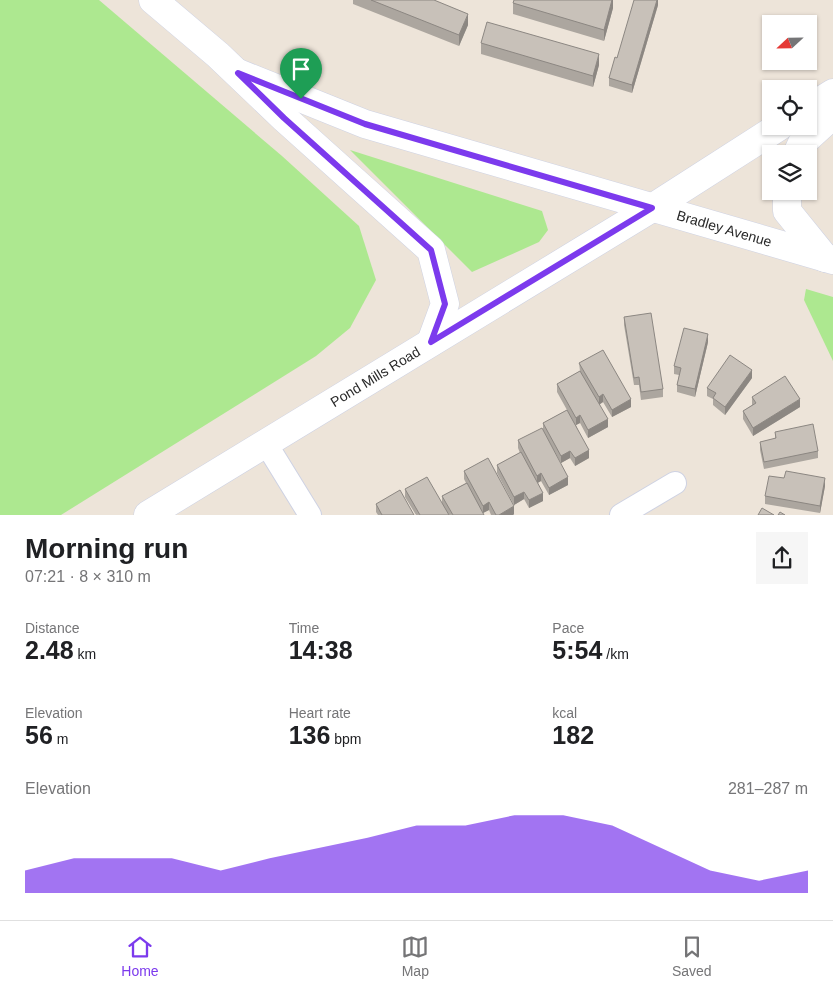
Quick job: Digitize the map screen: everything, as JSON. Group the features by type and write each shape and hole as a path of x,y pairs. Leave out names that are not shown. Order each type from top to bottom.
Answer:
{"main road":[{"name":"Bradley Avenue","path":"153,0 238,73 365,124 829,259"},
{"path":"238,73 284,118 431,250 445,304 431,342"},
{"path":"817,103 833,93"},
{"path":"801,145 833,115"},
{"name":"Pond Mills Road","path":"148,515 652,208 766,135"},
{"path":"787,200 787,211 829,259"}],"street":[{"path":"265,442 310,515"},
{"path":"620,515 675,483"}],"green space":[{"path":"0,0 99,0 282,156 359,226 376,280 350,328 316,356 61,515 0,515"},
{"path":"350,150 542,211 548,230 539,242 472,272"},
{"path":"806,289 833,297 833,361 804,300"}],"building":[{"path":"371,0 434,0 468,14 459,35"},
{"path":"514,0 612,0 604,30 513,3"},
{"path":"634,0 657,0 632,85 609,78 615,57 617,58"},
{"path":"487,22 599,54 593,76 481,43"},
{"path":"651,313 663,389 641,392 639,377 634,378 624,317"},
{"path":"684,328 708,334 695,389 677,385 681,368 674,366"},
{"path":"603,350 631,399 612,410 603,394 599,397 579,363"},
{"path":"730,355 752,370 725,407 713,398 716,393 707,388"},
{"path":"580,371 608,419 588,430 580,415 576,418 557,384"},
{"path":"785,376 800,399 753,428 743,411 756,403 752,397"},
{"path":"567,410 589,450 575,458 570,451 561,456 543,423"},
{"path":"813,424 818,451 764,462 760,442 776,438 775,432"},
{"path":"542,428 568,477 549,488 541,473 537,476 518,440"},
{"path":"521,452 543,493 529,500 524,492 514,497 497,465"},
{"path":"488,458 514,506 499,515 496,515 489,502 483,506 464,471"},
{"path":"786,471 825,478 820,506 765,496 769,476 784,478"},
{"path":"427,477 449,515 420,515 405,489"},
{"path":"467,483 484,515 453,515 442,496"},
{"path":"400,490 414,515 382,515 376,504"},
{"path":"762,508 774,515 758,515"}],"route":[{"path":"238,73 301,99 365,124 652,208 431,342 445,304 431,250 284,118 238,73"}]}
